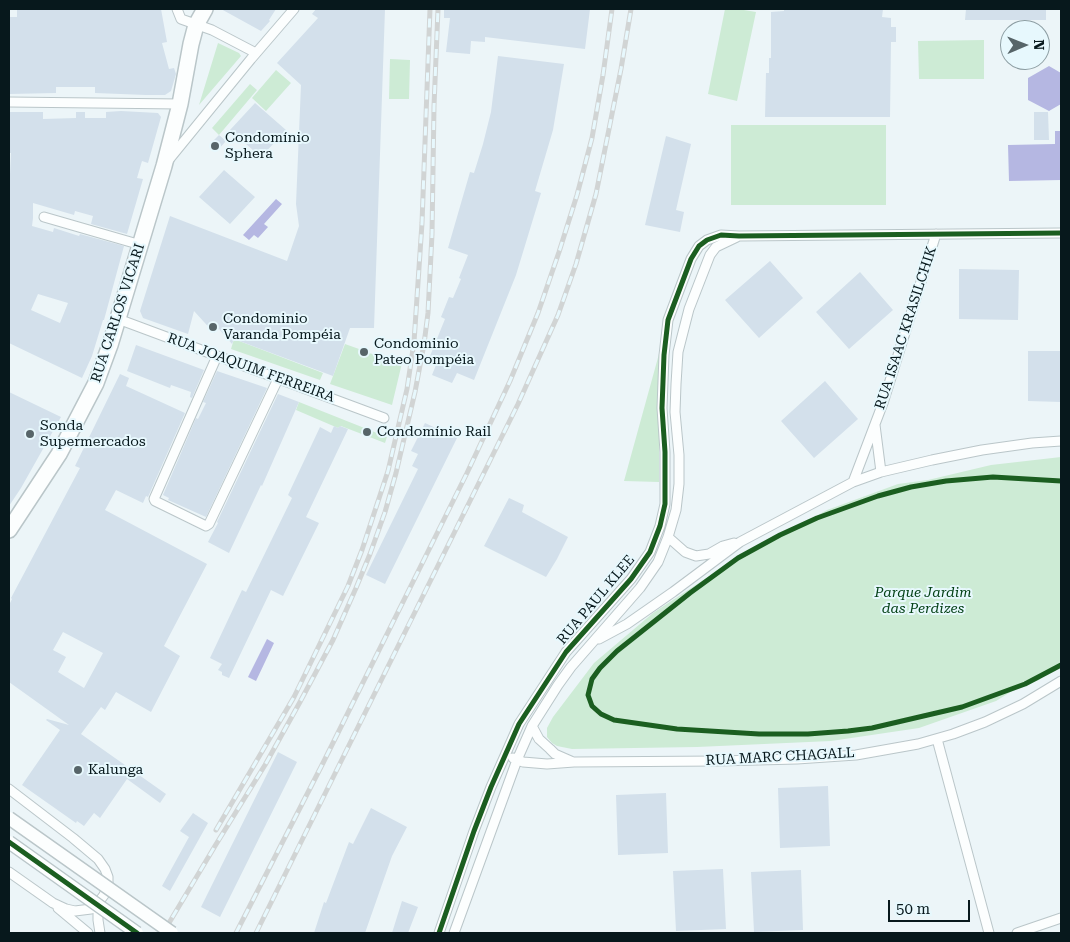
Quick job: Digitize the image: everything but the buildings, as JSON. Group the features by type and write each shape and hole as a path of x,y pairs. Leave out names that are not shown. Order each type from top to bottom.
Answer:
{"main road":[{"name":"RUA CARLOS VICARI","path":"9,530 59,454 96,383 141,246 180,104 196,24 205,9"},
{"path":"9,818 172,933"},
{"path":"9,842 137,933"}],"street":[{"path":"177,9 181,19 212,30 256,53"},
{"path":"164,166 294,9"},
{"path":"9,102 180,104"},
{"path":"44,217 141,246"},
{"path":"739,236 1061,233"},
{"name":"RUA ISAAC KRASILCHIK","path":"853,482 882,403 936,234"},
{"name":"RUA PAUL KLEE","path":"439,933 474,831 519,724 566,652 631,579 650,552 660,526 665,504 662,391 668,320 691,259 699,246 716,236 739,236"},
{"name":"RUA PAUL KLEE","path":"454,933 516,760 532,726 558,685 640,588 658,562 676,510 679,484 679,454 675,412 678,352 682,335 689,309 710,255 716,247 739,236"},
{"name":"RUA JOAQUIM FERREIRA","path":"118,319 384,418"},
{"path":"218,356 154,499 206,526 208,526 278,379"},
{"name":"RUA ISAAC KRASILCHIK","path":"875,423 881,472"},
{"path":"593,642 627,624 740,542 853,482 908,465 982,450 1061,441"},
{"path":"668,537 685,552 696,556 709,554 730,543 740,542"},
{"name":"RUA MARC CHAGALL","path":"505,754 516,760 532,764 797,759 856,755 937,739 986,722 1023,704 1061,681"},
{"name":"RUA MARC CHAGALL","path":"532,726 540,739 555,754 574,762"},
{"path":"937,739 989,933"},
{"path":"9,789 98,859 105,869 108,885 98,903 91,909 74,911 53,902 9,872"},
{"path":"53,902 88,933"},
{"path":"98,903 100,933"},
{"path":"1017,933 1061,918"}],"green space":[{"path":"725,9 756,12 737,101 708,94"},
{"path":"984,40 984,79 919,79 918,41"},
{"path":"218,43 239,53 241,56 199,105"},
{"path":"390,59 410,60 409,99 389,99"},
{"path":"276,70 291,83 266,111 252,98"},
{"path":"250,84 257,90 219,135 212,128"},
{"path":"731,125 886,125 886,205 731,205"},
{"path":"234,339 323,373 320,380 231,349"},
{"path":"345,344 359,349 358,353 368,356 369,353 402,363 392,405 330,384"},
{"path":"659,354 659,482 624,481"},
{"path":"299,402 387,437 385,443 341,426 338,428 296,410"},
{"name":"Parque Jardim das Perdizes","path":"1061,457 1061,667 1050,671 1039,680 1017,688 996,701 919,728 831,741 697,747 572,749 557,746 547,737 547,728 553,717 594,663 653,613 746,552 786,533 827,510 898,484 928,480 991,465"}],"water":[{"path":"1050,67 1061,73 1061,104 1049,111 1028,100 1028,78 1042,70 1050,70"},
{"path":"1055,131 1061,131 1061,180 1009,181 1008,145 1055,144"},
{"path":"276,199 282,204 264,224 268,227 258,238 254,235 249,240 243,235"},
{"path":"267,639 274,643 256,681 248,677"}],"railway":[{"path":"216,830 294,697 348,586 388,471 407,389 414,342 422,223 430,9"},
{"path":"163,933 265,765 333,640 370,554 385,512 415,392 428,313 438,9"},
{"path":"236,933 467,473 510,381 538,313 577,195 592,138 612,9"},
{"path":"256,933 518,404 558,315 576,264 596,194 631,9"}],"cycle path":[{"path":"439,933 474,831 519,724 566,652 631,579 650,552 660,526 665,504 665,452 662,408 664,355 668,320 691,259 699,246 707,240 721,235 1061,233"},
{"path":"1061,481 993,477 946,481 911,487 878,496 817,518 780,535 738,558 690,593 617,651 592,679 588,695 592,706 601,714 614,720 677,729 759,734 808,734 872,728 962,707 1025,684 1061,665"},
{"path":"9,842 137,933"}],"place":[{"name":"Condomínio Sphera","path":"215,146"},
{"name":"Condominio Varanda Pompéia","path":"213,327"},
{"name":"Condominio Pateo Pompéia","path":"364,352"},
{"name":"Condomínio Rail","path":"367,432"},
{"name":"Sonda Supermercados","path":"30,434"},
{"name":"Kalunga","path":"78,770"}]}
